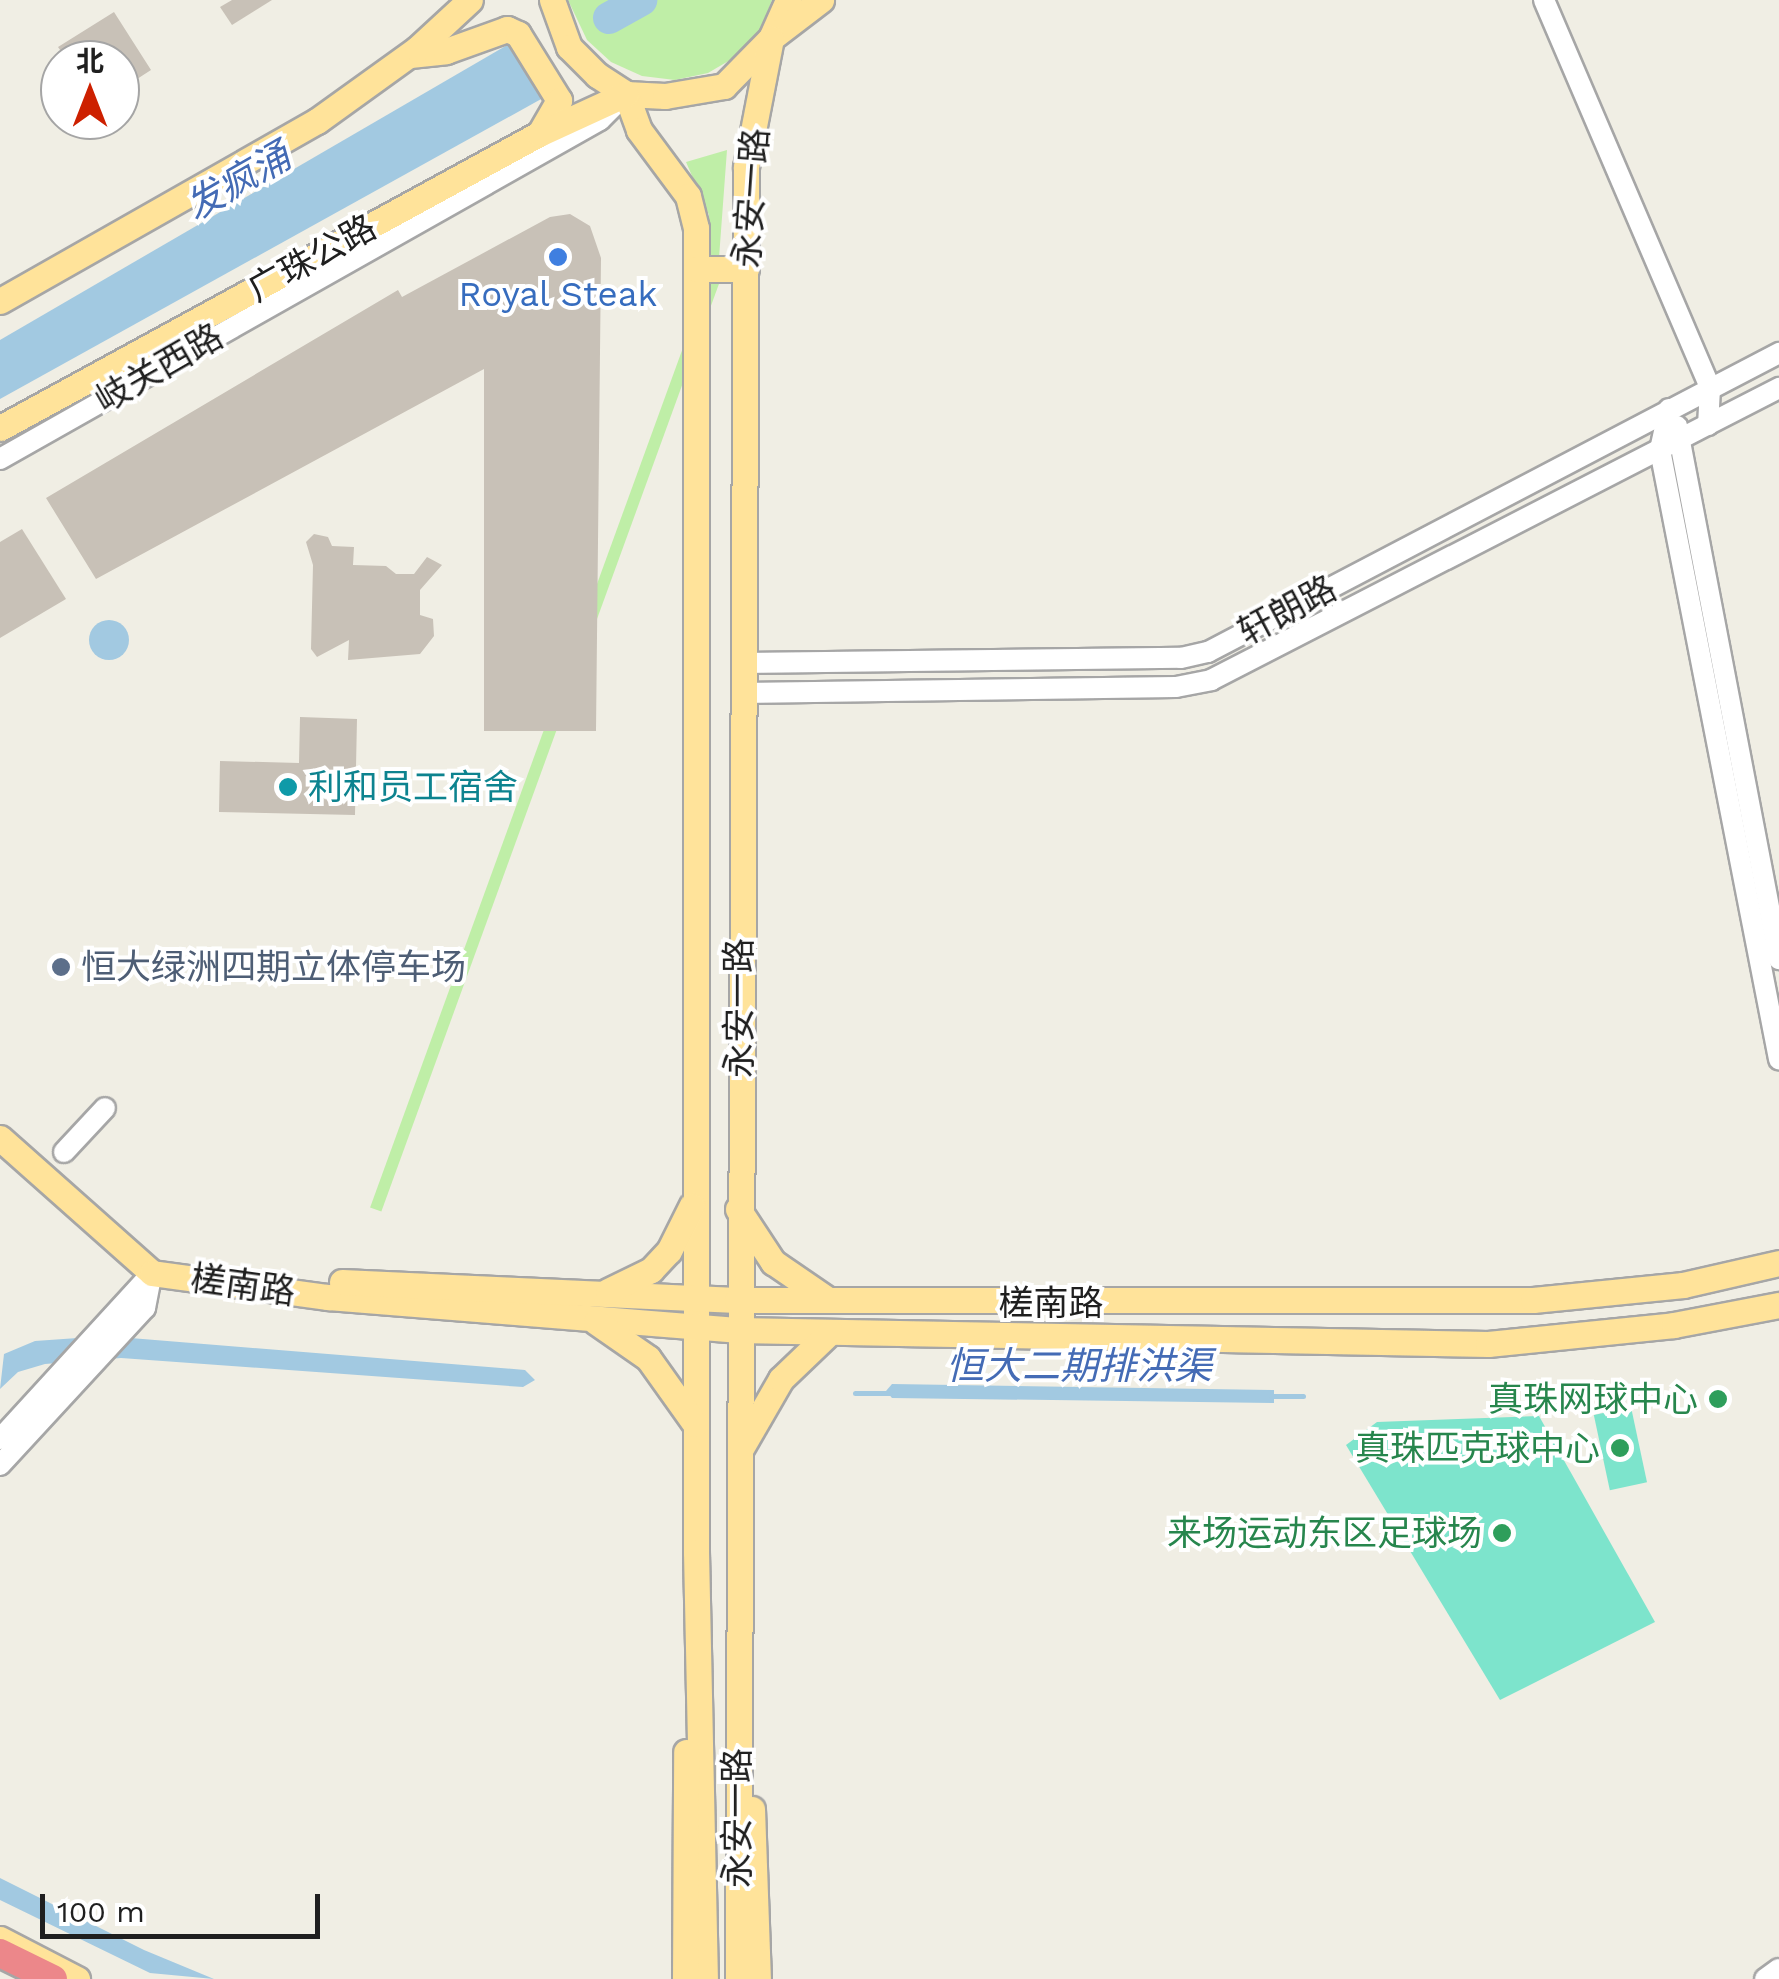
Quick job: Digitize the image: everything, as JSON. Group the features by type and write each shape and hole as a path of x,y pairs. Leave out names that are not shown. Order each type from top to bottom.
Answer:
{"highway":[{"path":"0,1953 53,1979"},
{"path":"0,1972 14,1979"}],"main road":[{"path":"0,301 317,121 408,55 470,0"},
{"path":"552,0 569,47 626,94 664,96 724,86 771,38 821,0"},
{"path":"771,38 788,0"},
{"path":"408,55 446,51 506,30 518,34 559,100 539,134"},
{"name":"永安一路","path":"738,1979 736,1300 746,167 771,38"},
{"name":"广珠公路","path":"0,428 539,134 626,94"},
{"name":"永安一路","path":"626,94 640,130 688,196 696,269 695,1425 705,1979"},
{"path":"696,269 746,268"},
{"path":"0,1138 152,1273"},
{"path":"600,1294 651,1270 669,1250 695,1196"},
{"path":"738,1208 773,1262 832,1301"},
{"name":"槎南路","path":"152,1273 736,1300 1533,1300 1664,1287 1776,1259"},
{"name":"槎南路","path":"152,1273 328,1297 737,1330 1438,1342 1674,1325 1773,1311"},
{"path":"1438,1300 1438,1342"},
{"path":"592,1320 648,1358 695,1425"},
{"path":"737,1457 781,1379 830,1332"},
{"path":"684,1979 687,1632 696,1552"},
{"path":"737,1647 758,1873 758,1979"},
{"path":"0,1939 78,1979"}],"street":[{"path":"1544,0 1710,388 1708,425"},
{"name":"岐关西路","path":"0,459 600,120 626,94"},
{"name":"轩朗路","path":"742,663 1181,658 1208,652 1779,352"},
{"name":"轩朗路","path":"742,693 1176,687 1211,680 1779,388"},
{"path":"1669,410 1682,438 1779,959"},
{"path":"1669,410 1660,450 1779,1059"},
{"path":"64,1152 105,1108"},
{"path":"0,1438 152,1273"},
{"path":"0,1464 144,1308 152,1273"},
{"path":"1765,1979 1779,1969"}],"green space":[{"path":"568,0 772,0 761,29 737,56 708,73 675,80 642,76 611,62 587,40"},
{"path":"727,150 719,258 709,257 709,215 686,162"},
{"path":"708,279 719,283 381,1212 370,1207"},
{"name":"真珠匹克球中心","path":"1631,1407 1647,1482 1610,1490 1594,1415"},
{"name":"来场运动东区足球场","path":"1539,1416 1655,1622 1500,1700 1346,1445 1377,1422"}],"water":[{"path":"509,44 543,98 0,399 0,340"},
{"path":"109,620 123,626 129,640 123,654 109,660 95,654 89,640 95,626"},
{"path":"106,1336 525,1370 535,1380 523,1387 121,1358 45,1364 18,1372 0,1389 4,1354 35,1341"},
{"path":"892,1384 1274,1390 1274,1403 892,1398 886,1391"},
{"path":"0,1878 144,1950 214,1979 150,1973 0,1900"}],"building":[{"path":"232,0 272,0 232,25 220,7"},
{"path":"114,12 132,40 69,40"},
{"path":"140,53 151,70 140,77"},
{"path":"570,214 590,226 601,258 596,731 484,731 484,369 96,579 46,498 398,290 402,297 550,217"},
{"path":"22,529 66,599 0,638 0,542"},
{"path":"314,534 328,537 332,546 354,547 353,565 386,566 396,574 414,574 427,557 442,565 420,590 420,615 433,619 434,636 420,654 348,660 349,640 317,657 311,649 313,565 306,542"},
{"name":"利和员工宿舍","path":"300,717 357,719 355,815 219,812 220,761 299,763"}],"waterway":[{"path":"609,18 641,0"},
{"name":"恒大二期排洪渠","path":"855,1393 890,1393"},
{"name":"恒大二期排洪渠","path":"1271,1396 1303,1396"}],"place":[{"name":"Royal Steak","path":"558,257"},
{"name":"利和员工宿舍","path":"288,787"},
{"name":"恒大绿洲四期立体停车场","path":"61,967"},
{"name":"真珠网球中心","path":"1718,1399"},
{"name":"真珠匹克球中心","path":"1620,1448"},
{"name":"来场运动东区足球场","path":"1502,1533"}],"water label":[{"name":"发疯涌","path":"238,182"}]}
